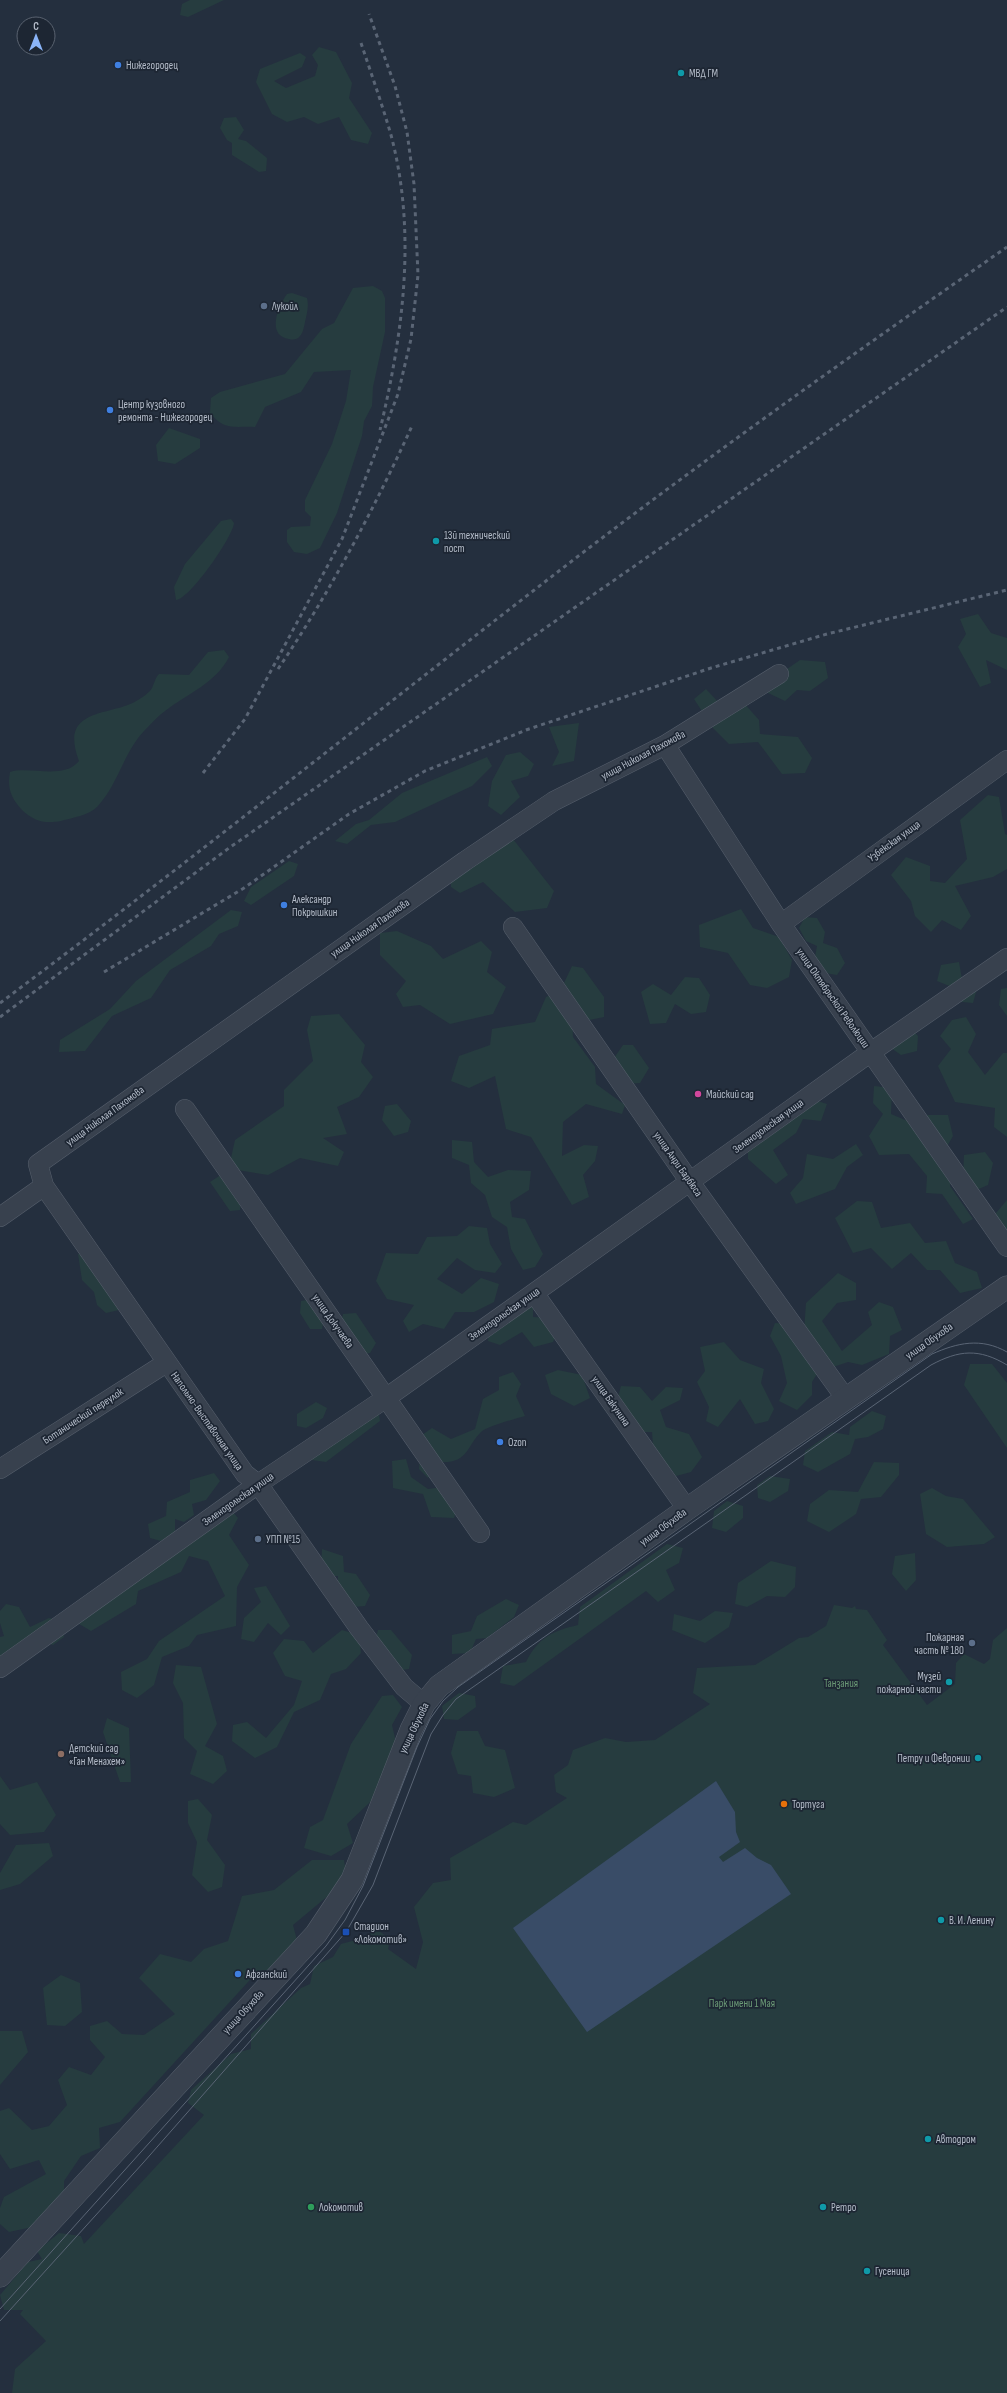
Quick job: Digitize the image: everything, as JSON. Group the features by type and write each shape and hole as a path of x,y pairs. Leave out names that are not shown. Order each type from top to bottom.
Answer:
{"street":[{"name":"улица Николая Пахомова","path":"44,1186 38,1164 137,1092 465,861 554,801 665,745 779,674"},
{"name":"улица Октябрьской Революции","path":"665,745 781,924 1007,1247"},
{"name":"Узбекская улица","path":"781,924 1007,760"},
{"name":"улица Анри Барбюса","path":"513,927 690,1182 846,1399"},
{"name":"Зеленодольская улица","path":"0,1668 258,1484 386,1398 871,1052 1007,958"},
{"name":"улица Докучаева","path":"185,1110 480,1534"},
{"path":"0,1218 44,1186"},
{"name":"Напольно-Выставочная улица","path":"44,1186 166,1363 245,1474 258,1484 359,1628 404,1687 424,1704"},
{"name":"улица Обухова","path":"0,2276 316,1934 352,1880 411,1730 424,1704 439,1686 687,1509 1007,1287"},
{"name":"улица Бакунина","path":"534,1293 687,1509"},
{"name":"Ботанический переулок","path":"0,1469 166,1363"}],"green space":[{"path":"190,0 224,0 188,17 180,15 182,4"},
{"path":"319,47 336,52 352,83 349,98 372,133 368,144 351,140 339,117 318,124 304,117 287,122 272,114 256,82 260,69 300,53 306,57 302,67 274,81 286,88 315,76 318,65 312,55"},
{"path":"236,117 244,130 238,139 246,141 267,158 266,171 259,172 232,155 232,143 227,140 220,128 224,118"},
{"path":"373,286 382,291 385,298 385,332 373,387 372,406 364,421 362,436 337,513 320,548 307,554 294,552 287,542 287,530 291,527 310,526 311,517 305,511 305,500 332,444 346,401 351,370 314,372 301,392 265,407 255,427 235,427 220,423 210,413 211,398 220,392 285,374 322,329 334,323 353,288"},
{"path":"292,293 307,298 308,304 303,332 299,337 293,340 282,337 276,327 276,320 280,306 287,294"},
{"path":"169,428 200,439 200,448 175,464 158,461 156,445"},
{"path":"231,519 234,523 232,530 219,554 190,590 176,600 174,587 185,564 221,521"},
{"path":"978,614 991,633 1007,638 1007,670 986,660 991,683 980,687 958,647 966,634 960,619"},
{"path":"224,650 229,657 217,674 162,713 138,738 110,789 94,810 61,821 44,822 26,814 18,806 10,788 10,772 27,770 56,771 73,767 79,761 74,743 76,731 82,722 91,716 138,700 151,690 159,674 189,675 208,652"},
{"path":"800,660 825,662 828,678 810,691 797,690 785,701 766,692 774,678"},
{"path":"706,689 721,705 743,702 759,720 760,734 798,737 812,758 805,773 782,774 758,742 729,744 713,728 694,699"},
{"path":"579,723 574,761 552,766 559,752 549,727"},
{"path":"520,752 534,764 528,776 511,781 520,797 501,815 488,806 492,781 506,755"},
{"path":"487,757 492,766 472,786 395,822 371,825 347,844 335,841 356,824 369,820 402,793"},
{"path":"988,795 999,797 1005,834 1007,835 1007,869 993,877 955,886 971,916 961,930 942,920 931,932 915,916 911,901 891,875 906,857 930,866 930,881 945,883 967,859 960,820"},
{"path":"513,839 554,891 547,908 515,912 483,882 460,893 451,887 451,879"},
{"path":"289,861 298,864 294,876 251,905 244,901 251,887"},
{"path":"741,909 753,928 779,937 792,960 789,977 767,988 750,985 728,953 700,947 699,925"},
{"path":"231,910 242,912 238,926 219,934 211,946 170,970 151,998 112,1016 85,1051 59,1052 60,1040 110,1009 136,981"},
{"path":"805,917 817,918 825,932 823,943 837,948 845,963 837,975 825,973 815,957 817,946 806,941 799,928"},
{"path":"397,931 431,946 443,959 481,941 492,952 487,972 506,987 493,1014 450,1024 420,1005 403,1007 396,994 406,981 380,955 380,933"},
{"path":"959,962 962,979 978,985 973,1003 953,1001 952,987 937,981 941,965"},
{"path":"572,966 583,968 604,997 604,1017 589,1020 564,983"},
{"path":"685,977 699,978 710,995 706,1012 691,1014 675,1004 666,1023 650,1024 641,992 653,984 671,995"},
{"path":"1007,988 1007,1016 999,1005 1001,989"},
{"path":"555,993 572,1016 573,1037 595,1067 596,1084 625,1105 622,1114 586,1104 563,1122 562,1156 584,1145 598,1146 595,1161 583,1175 589,1197 572,1205 531,1137 506,1129 495,1076 469,1088 451,1081 459,1056 490,1045 492,1029 535,1022 546,997"},
{"path":"339,1014 365,1045 361,1062 373,1077 359,1097 337,1107 347,1134 323,1138 344,1152 338,1166 300,1158 268,1175 238,1170 231,1158 235,1140 284,1106 284,1090 313,1061 307,1030 311,1016"},
{"path":"966,1017 976,1034 968,1052 985,1075 1003,1053 1007,1053 1007,1137 994,1127 995,1108 955,1102 938,1066 951,1049 940,1036 952,1020"},
{"path":"906,1023 918,1036 917,1051 901,1055 891,1048"},
{"path":"623,1045 633,1045 649,1068 640,1083 626,1084 612,1061"},
{"path":"874,1086 892,1088 891,1114 912,1123 928,1115 948,1115 953,1136 941,1157 952,1172 950,1186 973,1219 963,1224 942,1194 926,1193 927,1176 909,1154 879,1155 869,1136 883,1114 873,1103"},
{"path":"811,1099 827,1104 821,1121 803,1119 796,1133 773,1150 788,1175 776,1184 748,1159 748,1144"},
{"path":"397,1104 411,1121 408,1132 394,1136 382,1120 385,1106"},
{"path":"452,1140 472,1142 474,1162 488,1177 508,1170 531,1171 529,1190 510,1202 512,1217 525,1219 543,1254 535,1267 523,1270 511,1249 507,1227 492,1217 485,1195 471,1183 469,1165 452,1158"},
{"path":"856,1144 863,1155 847,1167 835,1189 796,1204 790,1193 803,1178 807,1154 833,1159"},
{"path":"985,1152 993,1163 988,1185 974,1191 963,1177 964,1155"},
{"path":"230,1169 243,1187 240,1210 230,1211 210,1182"},
{"path":"1007,1200 1007,1238 1002,1237 996,1213"},
{"path":"857,1201 872,1202 881,1228 910,1223 925,1243 946,1241 955,1263 977,1272 982,1288 960,1293 940,1270 927,1270 911,1253 892,1269 871,1248 853,1253 835,1218"},
{"path":"469,1226 487,1228 490,1244 502,1264 495,1273 475,1270 457,1258 437,1279 462,1294 481,1278 499,1284 494,1302 474,1312 455,1312 444,1329 423,1324 409,1332 403,1321 414,1305 387,1299 376,1281 386,1253 418,1254 427,1237 457,1236"},
{"path":"78,1254 91,1255 122,1300 119,1310 106,1313 97,1305 94,1292 82,1280"},
{"path":"838,1273 856,1283 856,1300 837,1303 822,1321 842,1351 872,1325 868,1312 879,1302 893,1307 902,1330 890,1336 889,1354 862,1365 848,1362 830,1368 804,1331 806,1303"},
{"path":"312,1299 324,1317 322,1329 310,1329 300,1313 301,1301"},
{"path":"533,1305 533,1317 549,1318 558,1330 553,1342 534,1347 522,1332 500,1345 488,1341 489,1331"},
{"path":"356,1313 376,1343 370,1353 359,1355 340,1327 343,1314"},
{"path":"775,1323 789,1324 820,1369 812,1382 812,1395 797,1410 779,1401 787,1383 781,1356 770,1336"},
{"path":"724,1342 740,1360 764,1369 761,1383 774,1409 768,1421 755,1424 740,1399 718,1427 706,1421 709,1407 697,1382 705,1371 700,1347"},
{"path":"970,1364 992,1364 1007,1383 1007,1448 964,1385"},
{"path":"558,1370 582,1375 590,1398 574,1406 551,1394 545,1375"},
{"path":"513,1372 521,1384 516,1396 525,1416 489,1427 484,1430 461,1457 449,1462 439,1462 428,1478 419,1469 422,1435 432,1428 451,1439 475,1429 483,1399 499,1390 499,1377"},
{"path":"621,1386 640,1387 652,1401 666,1387 683,1388 680,1400 660,1410 666,1427 689,1434 702,1457 691,1472 676,1476 653,1446 652,1432 639,1432 617,1401"},
{"path":"316,1402 327,1408 323,1418 306,1428 297,1426 297,1414"},
{"path":"378,1408 380,1421 326,1462 312,1460 313,1451"},
{"path":"872,1411 886,1416 883,1429 868,1437 855,1439 850,1454 818,1472 803,1465 805,1451 832,1432 849,1435 850,1427"},
{"path":"406,1459 411,1477 428,1489 451,1486 460,1500 454,1518 431,1517 423,1494 393,1488 392,1461"},
{"path":"874,1462 899,1463 899,1475 881,1497 861,1499 856,1514 829,1532 807,1521 810,1504 829,1490 858,1492"},
{"path":"214,1473 220,1481 206,1500 192,1504 194,1515 184,1522 175,1519 175,1532 161,1541 150,1538 148,1524 166,1516 167,1502 190,1492 190,1480"},
{"path":"770,1476 790,1479 788,1491 770,1502 758,1498 757,1485"},
{"path":"932,1488 946,1496 963,1499 995,1537 984,1544 947,1547 926,1534 920,1494"},
{"path":"727,1501 743,1506 743,1518 726,1532 712,1528 714,1511"},
{"path":"232,1511 238,1518 229,1535 249,1565 237,1587 236,1626 197,1635 189,1646 162,1657 154,1685 137,1698 122,1690 121,1672 147,1659 159,1641 225,1596 208,1561 189,1556 181,1572 138,1591 136,1604 91,1631 76,1622"},
{"path":"667,1544 683,1548 679,1563 666,1570 675,1590 658,1602 646,1591 514,1686 500,1683 503,1666 526,1662 541,1641 553,1633 578,1625 580,1607"},
{"path":"322,1549 343,1556 344,1572 356,1574 370,1595 365,1606 352,1607 338,1588 338,1576 327,1576 321,1566"},
{"path":"915,1553 916,1580 906,1591 892,1574 895,1556"},
{"path":"771,1561 796,1567 795,1587 785,1597 767,1596 747,1607 735,1604 738,1583"},
{"path":"266,1586 290,1626 281,1635 268,1623 254,1642 241,1639 244,1618 261,1602 254,1588"},
{"path":"506,1599 519,1605 514,1617 487,1638 476,1639 470,1653 452,1654 452,1635 471,1631 477,1616"},
{"path":"6,1604 19,1607 30,1627 49,1618 62,1621 64,1637 53,1645 36,1640 0,1671 0,1637 4,1636 0,1623 0,1611"},
{"name":"Парк имени 1 Мая","path":"834,1605 852,1608 855,1606 856,1609 867,1610 887,1640 883,1645 927,1705 955,1684 956,1663 964,1654 984,1664 990,1659 993,1640 1007,1628 1007,2393 12,2393 15,2369 46,2341 20,2314 23,2310 4,2310 0,2295 28,2262 42,2259 37,2251 59,2233 81,2236 84,2244 204,2115 188,2103 191,2090 231,2054 251,2049 251,2034 301,1988 310,1984 314,1966 333,1957 341,1944 356,1940 362,1943 375,1928 390,1939 388,1949 416,1969 423,1942 414,1907 433,1883 451,1880 450,1858 513,1822 526,1825 567,1798 556,1792 554,1775 568,1765 573,1750 605,1738 626,1742 655,1740 710,1704 693,1693 697,1668 755,1665 799,1638 808,1637 826,1626"},
{"path":"715,1611 733,1613 729,1627 705,1643 672,1630 674,1614 700,1621"},
{"path":"342,1630 359,1635 361,1653 346,1669 331,1674 320,1700 294,1712 277,1747 255,1758 232,1741 233,1725 247,1722 266,1738 294,1705 302,1681 285,1676 273,1653 284,1639 304,1641 313,1653"},
{"path":"378,1630 391,1630 412,1655 409,1669 395,1671 375,1642"},
{"path":"176,1665 201,1667 217,1724 205,1746 223,1756 227,1771 213,1784 190,1774 197,1751 184,1738 183,1703 173,1683"},
{"path":"459,1693 475,1696 476,1707 458,1720 444,1719 442,1706"},
{"path":"393,1695 402,1707 392,1725 398,1751 385,1788 347,1824 353,1843 331,1856 304,1848 310,1827 323,1820 351,1744 382,1696"},
{"path":"107,1718 129,1728 131,1782 120,1782 103,1732"},
{"path":"457,1731 478,1731 485,1746 505,1750 515,1788 494,1797 473,1793 471,1776 458,1774 451,1753"},
{"path":"0,1776 10,1790 37,1782 56,1815 44,1832 10,1835 0,1824"},
{"path":"198,1799 212,1815 207,1840 225,1865 222,1887 208,1892 192,1875 197,1842 188,1823 188,1801"},
{"path":"49,1843 53,1856 20,1884 0,1890 0,1873 16,1845"},
{"path":"312,1860 344,1860 347,1880 293,1925 299,1948 279,1969 258,1971 120,2122 99,2128 100,2148 81,2156 64,2181 64,2204 42,2225 9,2232 0,2224 0,2208 4,2197 46,2174 39,2160 10,2169 0,2154 0,2111 9,2108 32,2130 49,2126 67,2105 58,2080 69,2067 91,2075 105,2057 90,2040 90,2026 107,2021 122,2034 144,2035 175,2014 139,1978 160,1954 191,1962 204,1949 228,1941 242,1896 274,1890"},
{"path":"61,1975 80,1983 82,2012 65,2026 47,2025 43,1988"},
{"path":"0,2031 22,2031 28,2052 0,2085"}],"water":[{"path":"716,1781 735,1812 736,1832 740,1842 719,1857 723,1862 745,1848 757,1858 771,1865 791,1894 587,2032 513,1928"}],"tram line":[{"path":"0,2309 326,1946 345,1920 363,1886 417,1747 430,1719 443,1701 458,1687 932,1354 951,1347 969,1343 988,1344 1007,1352"},
{"path":"0,2321 143,2163 346,1932 373,1885 431,1734 443,1715 456,1699 931,1365 951,1356 969,1353 987,1356 1007,1365"}],"railway":[{"path":"203,773 245,719 342,539 398,394 411,339 418,275 414,184 407,132 395,86 369,14"},
{"path":"361,43 391,135 399,172 405,246 404,283 395,357 380,430"},
{"path":"0,1003 219,836 633,514 792,398 1007,247"},
{"path":"0,1017 229,848 1007,307"},
{"path":"278,669 333,581 366,520 412,426"},
{"path":"104,972 244,888 349,814 425,771 526,730 711,668 827,634 1007,590"}],"place":[{"name":"Нижегородец","path":"118,65"},
{"name":"МВД ГМ","path":"681,73"},
{"name":"Лукойл","path":"264,306"},
{"name":"Центр кузовного ремонта - Нижегородец","path":"110,410"},
{"name":"13й технический пост","path":"436,541"},
{"name":"Александр Покрышкин","path":"284,905"},
{"name":"Майский сад","path":"698,1094"},
{"name":"Ozon","path":"500,1442"},
{"name":"УПП №15","path":"258,1539"},
{"name":"Пожарная часть № 180","path":"972,1643"},
{"name":"Музей пожарной части","path":"949,1682"},
{"name":"Детский сад «Ган Менахем»","path":"61,1754"},
{"name":"Петру и Февронии","path":"978,1758"},
{"name":"Тортуга","path":"784,1804"},
{"name":"В. И. Ленину","path":"941,1920"},
{"name":"Стадион «Локомотив»","path":"346,1932"},
{"name":"Афганский","path":"238,1974"},
{"name":"Автодром","path":"928,2139"},
{"name":"Локомотив","path":"311,2207"},
{"name":"Ретро","path":"823,2207"},
{"name":"Гусеница","path":"867,2271"}],"park label":[{"name":"Танзания","path":"841,1683"}]}
